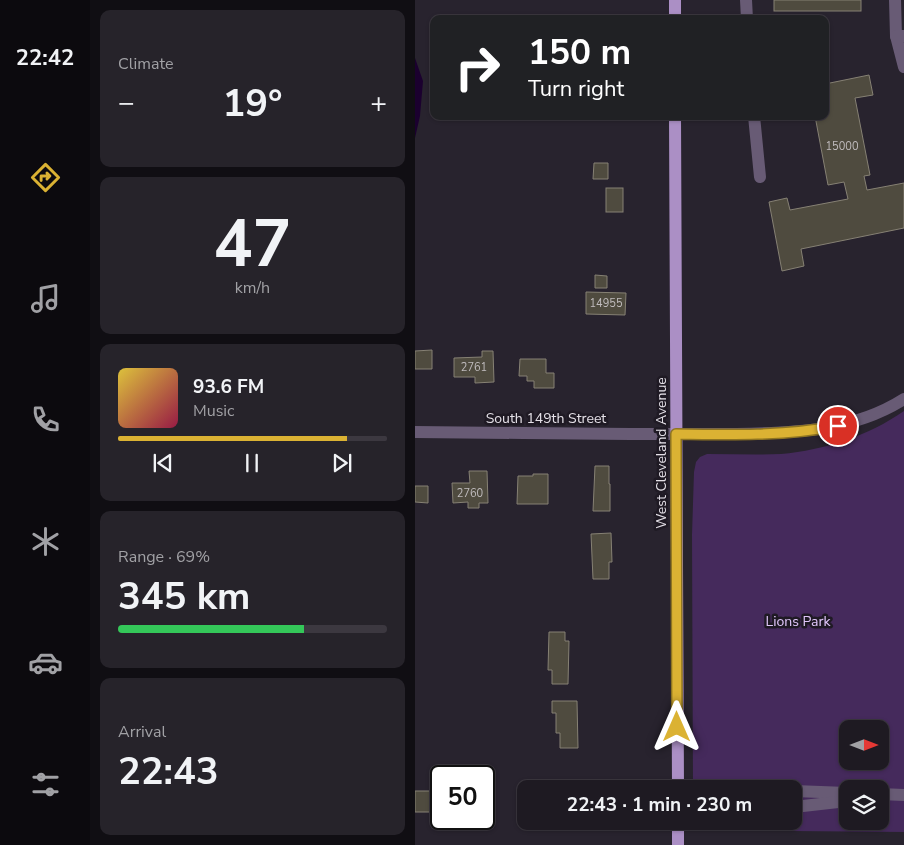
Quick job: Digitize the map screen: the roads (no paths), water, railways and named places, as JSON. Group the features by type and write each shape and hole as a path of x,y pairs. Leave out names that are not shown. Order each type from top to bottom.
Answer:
{"main road":[{"path":"675,0 675,15"},
{"name":"West Cleveland Avenue","path":"675,120 677,780"},
{"path":"677,830 677,845"}],"street":[{"path":"746,0 747,15"},
{"path":"895,0 904,67"},
{"path":"754,120 760,177"},
{"name":"South 149th Street","path":"415,432 780,433 838,426 869,417 889,408 904,398"},
{"path":"802,791 839,793"},
{"path":"802,806 839,802"}],"park label":[{"name":"Lions Park","path":"798,621"}]}
